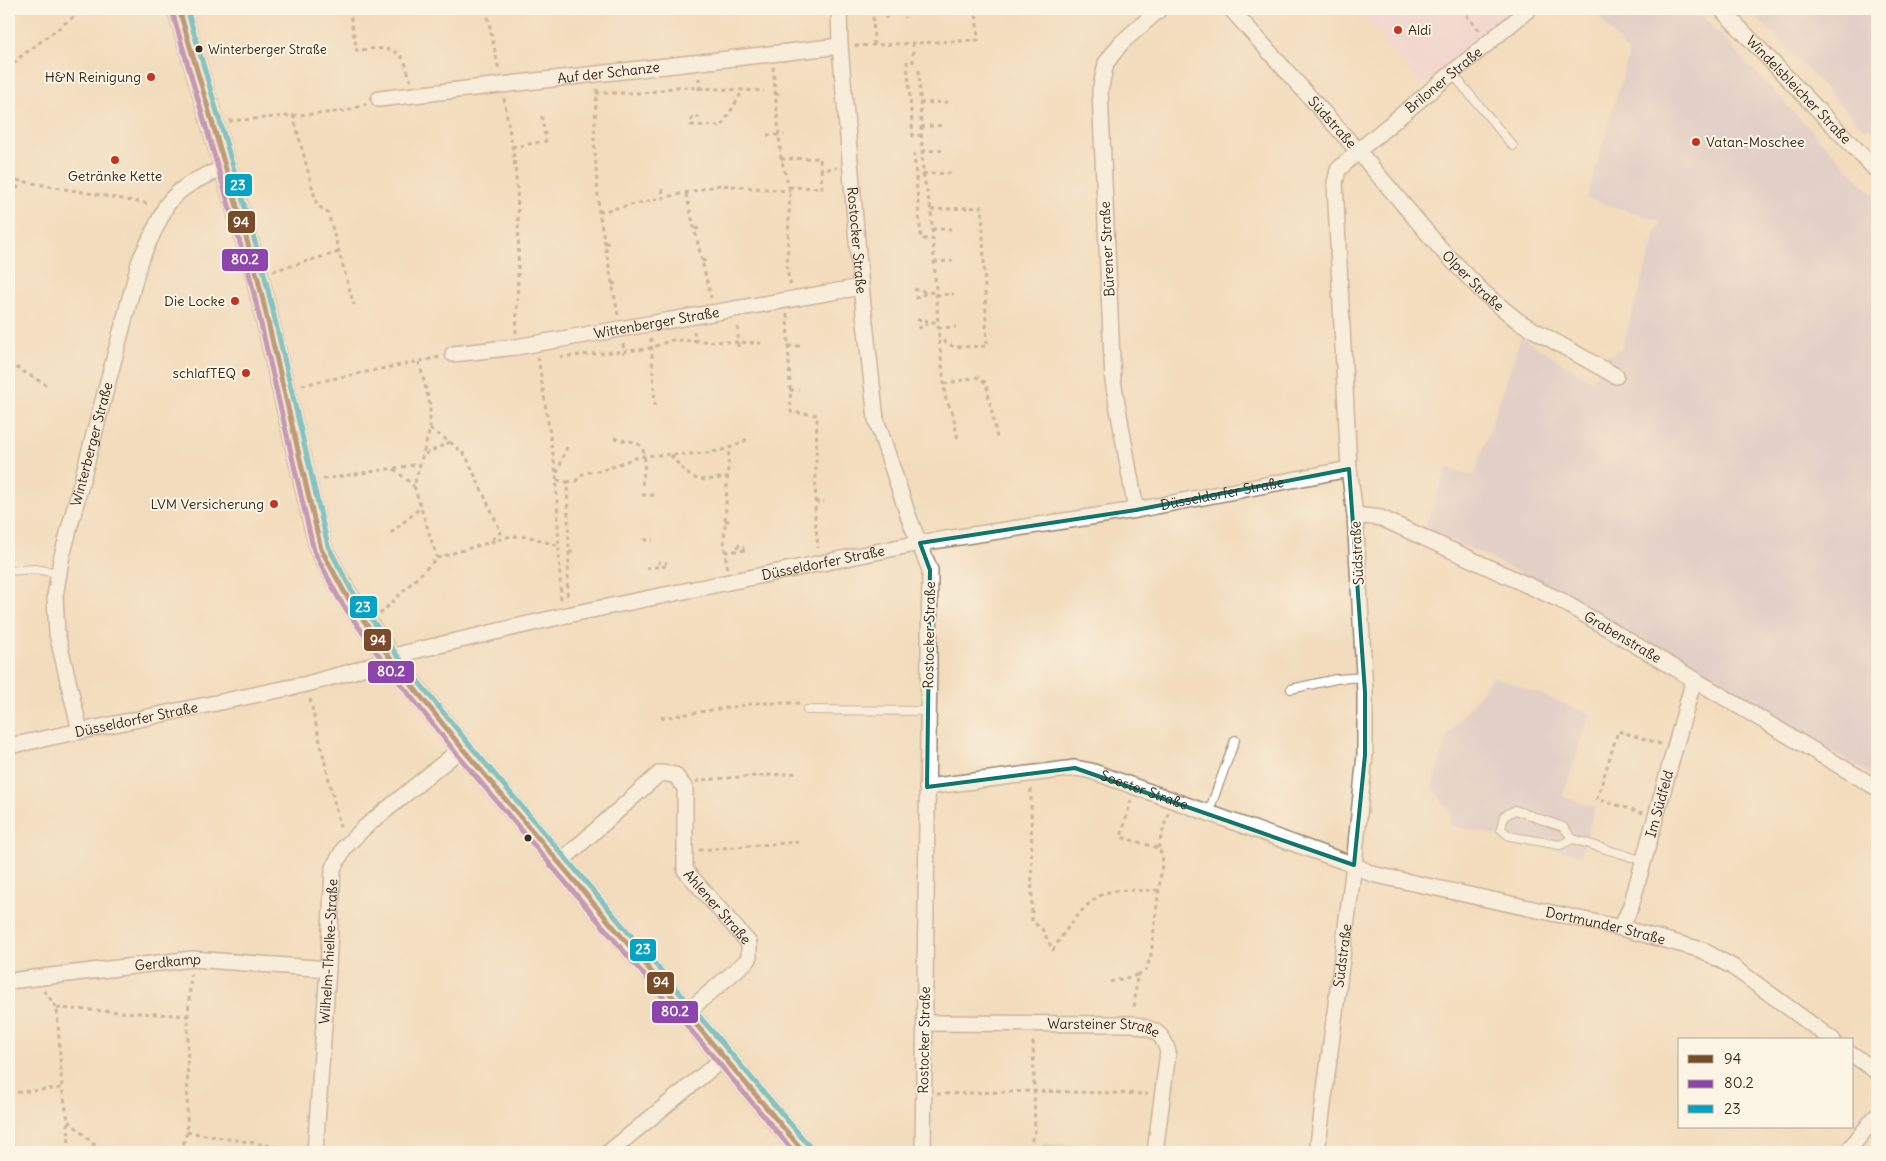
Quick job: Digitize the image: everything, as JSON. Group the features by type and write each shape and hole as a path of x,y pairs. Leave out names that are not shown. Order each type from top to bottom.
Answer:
{"street":[{"path":"179,9 257,275 316,529 322,549 346,595 390,658 462,748 804,1152"},
{"name":"Rostocker Straße","path":"839,9 840,46 850,167 876,419 909,518 930,570 923,1152"},
{"name":"Bürener Straße","path":"1136,510 1113,381 1100,91 1106,63 1121,43 1160,9"},
{"name":"Südstraße","path":"1231,9 1358,151 1338,170 1335,183 1349,469 1355,515 1364,677 1365,755 1354,864 1317,1152"},
{"name":"Briloner Straße","path":"1358,151 1530,9"},
{"name":"Windelsbleicher Straße","path":"1721,9 1876,168"},
{"name":"Auf der Schanze","path":"379,99 840,46"},
{"name":"Olper Straße","path":"1358,151 1441,249 1484,293 1518,321 1616,376"},
{"name":"Winterberger Straße","path":"80,731 58,634 55,596 59,573 140,260 171,199 189,184 213,172 227,168"},
{"name":"Wittenberger Straße","path":"452,354 516,346 861,287"},
{"name":"Düsseldorfer Straße","path":"9,746 307,684 354,671 406,653 567,615 920,544 1136,510 1349,469"},
{"name":"Grabenstraße","path":"1355,515 1381,518 1560,600 1877,788"},
{"name":"Im Südfeld","path":"1621,928 1631,906 1694,679"},
{"name":"Wilhelm-Thielke-Straße","path":"315,1152 333,868 345,846 364,828 462,748"},
{"name":"Soester Straße","path":"927,787 1076,768 1091,771 1171,801 1354,864"},
{"path":"559,863 660,774 675,775 685,788"},
{"name":"Ahlener Straße","path":"685,788 685,870 748,943 749,959 686,1013"},
{"name":"Dortmunder Straße","path":"1354,864 1372,874 1621,928 1702,950 1733,966 1830,1038"},
{"name":"Gerdkamp","path":"9,981 192,958 328,969"},
{"name":"Warsteiner Straße","path":"925,1023 1133,1024 1156,1031 1165,1040 1168,1052 1155,1152"},
{"path":"1854,1055 1877,1072"},
{"path":"609,1152 724,1058"},
{"path":"1847,1152 1877,1115"}],"lane":[{"path":"1452,73 1513,146"},
{"path":"9,571 34,570 59,573"},
{"path":"1292,689 1336,679 1364,677"},
{"path":"807,710 928,711"},
{"path":"1208,814 1235,740"},
{"path":"1573,839 1560,846 1509,836 1501,828 1504,816 1515,810 1563,827 1573,839 1644,860"}],"path":[{"path":"9,70 19,58 84,9"},
{"path":"349,9 357,51 371,48 388,49 402,58 415,94"},
{"path":"486,9 514,159 519,251 516,346"},
{"path":"873,9 874,45 978,40 976,9"},
{"path":"886,9 886,19"},
{"path":"905,9 905,18"},
{"path":"916,9 916,17"},
{"path":"932,9 933,16"},
{"path":"947,9 947,16"},
{"path":"965,9 965,15"},
{"path":"1461,9 1489,42"},
{"path":"913,43 913,65"},
{"path":"772,54 781,135 781,159 790,189 792,208 787,270 790,299 788,346 791,412 817,415 818,462 816,502 820,564"},
{"path":"907,61 913,136 922,135"},
{"path":"919,70 922,151 931,210 939,339 946,401 952,410 958,440"},
{"path":"597,73 594,137 599,212 620,328"},
{"path":"596,93 645,94 677,87 764,91"},
{"path":"699,116 692,117 691,125 722,126 742,90"},
{"path":"776,94 781,94"},
{"path":"227,121 347,111 379,99"},
{"path":"920,103 948,102"},
{"path":"512,146 546,141 541,112"},
{"path":"293,115 317,205 328,213 354,305"},
{"path":"507,117 514,116"},
{"path":"921,127 945,126"},
{"path":"766,135 781,135"},
{"path":"922,151 946,150"},
{"path":"914,154 921,239 933,239"},
{"path":"599,212 720,185 790,189 822,188 820,158 781,159"},
{"path":"821,169 850,167"},
{"path":"924,174 952,173"},
{"path":"9,178 166,206"},
{"path":"9,212 20,180"},
{"path":"662,188 664,198"},
{"path":"686,194 714,312"},
{"path":"931,210 982,207 987,346 954,347 939,339"},
{"path":"695,229 700,228"},
{"path":"932,229 952,228"},
{"path":"604,243 610,243"},
{"path":"268,273 339,252"},
{"path":"928,259 953,261"},
{"path":"702,261 708,260"},
{"path":"612,284 619,283"},
{"path":"914,290 921,289 925,292 954,294"},
{"path":"915,298 925,292"},
{"path":"738,308 738,347"},
{"path":"917,320 924,319 928,322 938,322"},
{"path":"651,322 655,407"},
{"path":"918,328 928,322"},
{"path":"938,328 956,327"},
{"path":"557,357 652,348 672,340 761,343"},
{"path":"535,342 557,480 561,593"},
{"path":"788,346 800,346"},
{"path":"296,386 452,354"},
{"path":"419,362 430,405 430,429 414,486 437,558"},
{"path":"9,363 46,385"},
{"path":"944,384 977,376 986,383 997,438"},
{"path":"790,390 799,390"},
{"path":"430,429 450,442 466,456 501,532 488,544"},
{"path":"614,438 621,441 632,441 641,445 644,451 642,486"},
{"path":"557,480 576,481 584,473 600,471 644,456 716,452 729,449 747,439"},
{"path":"424,454 450,442"},
{"path":"556,474 567,447"},
{"path":"729,449 724,552 731,582"},
{"path":"671,455 692,478 704,481 733,476"},
{"path":"318,480 421,464"},
{"path":"393,468 414,486"},
{"path":"567,482 570,507 567,593"},
{"path":"642,495 655,495"},
{"path":"816,502 824,502"},
{"path":"391,532 420,508"},
{"path":"725,522 731,522"},
{"path":"378,617 437,558 511,536 530,537 559,546"},
{"path":"644,540 653,540"},
{"path":"724,552 744,550 744,547 738,546 739,544"},
{"path":"569,552 574,552"},
{"path":"646,568 667,566 667,563 660,563 660,561"},
{"path":"307,684 345,846"},
{"path":"661,718 758,703 801,703"},
{"path":"1656,817 1597,799 1618,731 1674,749"},
{"path":"685,788 700,780 797,773"},
{"path":"1031,773 1032,921 1042,930 1053,950 1066,929 1088,904 1108,892 1159,890"},
{"path":"1110,982 1137,975 1146,970 1151,955 1159,890 1163,856 1158,848 1121,838 1134,787"},
{"path":"1158,848 1171,801"},
{"path":"685,852 712,848 798,842"},
{"path":"181,1152 187,1132 188,1016 192,958"},
{"path":"1133,1024 1137,975"},
{"path":"34,978 57,1008 62,1088 68,1120 68,1152"},
{"path":"57,1008 188,1016"},
{"path":"1021,1152 1029,1147 1035,1132 1033,1024"},
{"path":"9,1093 62,1088"},
{"path":"924,1094 1034,1091 1162,1095"},
{"path":"68,1120 102,1152"},
{"path":"187,1132 311,1152"}],"highlighted area":[{"path":"1349,469 1365,692 1365,755 1354,865 1075,768 927,787 930,570 920,543 1136,510"}],"shaded area":[{"path":"1359,9 1513,9 1421,85"},
{"path":"1593,9 1695,9 1877,199 1877,778 1560,591 1425,528 1447,467 1474,476 1521,337 1592,381 1606,356 1621,350 1660,221 1587,198 1629,54"},
{"path":"1749,9 1877,9 1877,131 1862,127"},
{"path":"1493,676 1590,714 1563,796 1595,807 1581,855 1449,825 1452,814 1432,786 1447,736"}],"green space":[{"path":"1044,1145 1114,1147 1114,1152 1043,1152"}],"transit line":[{"name":"94","path":"179,9 257,275 321,549 346,595 390,658 462,748 804,1152"},
{"name":"23","path":"187,9 264,273 328,546 352,591 396,654 468,743 810,1147"},
{"name":"80.2","path":"172,11 250,277 314,551 339,599 384,663 456,753 794,1152"}],"place":[{"name":"Aldi","path":"1398,30"},
{"name":"Winterberger Straße","path":"199,49"},
{"name":"H&N Reinigung","path":"151,77"},
{"name":"Vatan-Moschee","path":"1696,142"},
{"name":"Getränke Kette","path":"115,160"},
{"name":"Die Locke","path":"235,301"},
{"name":"schlafTEQ","path":"246,373"},
{"name":"LVM Versicherung","path":"274,504"}]}
